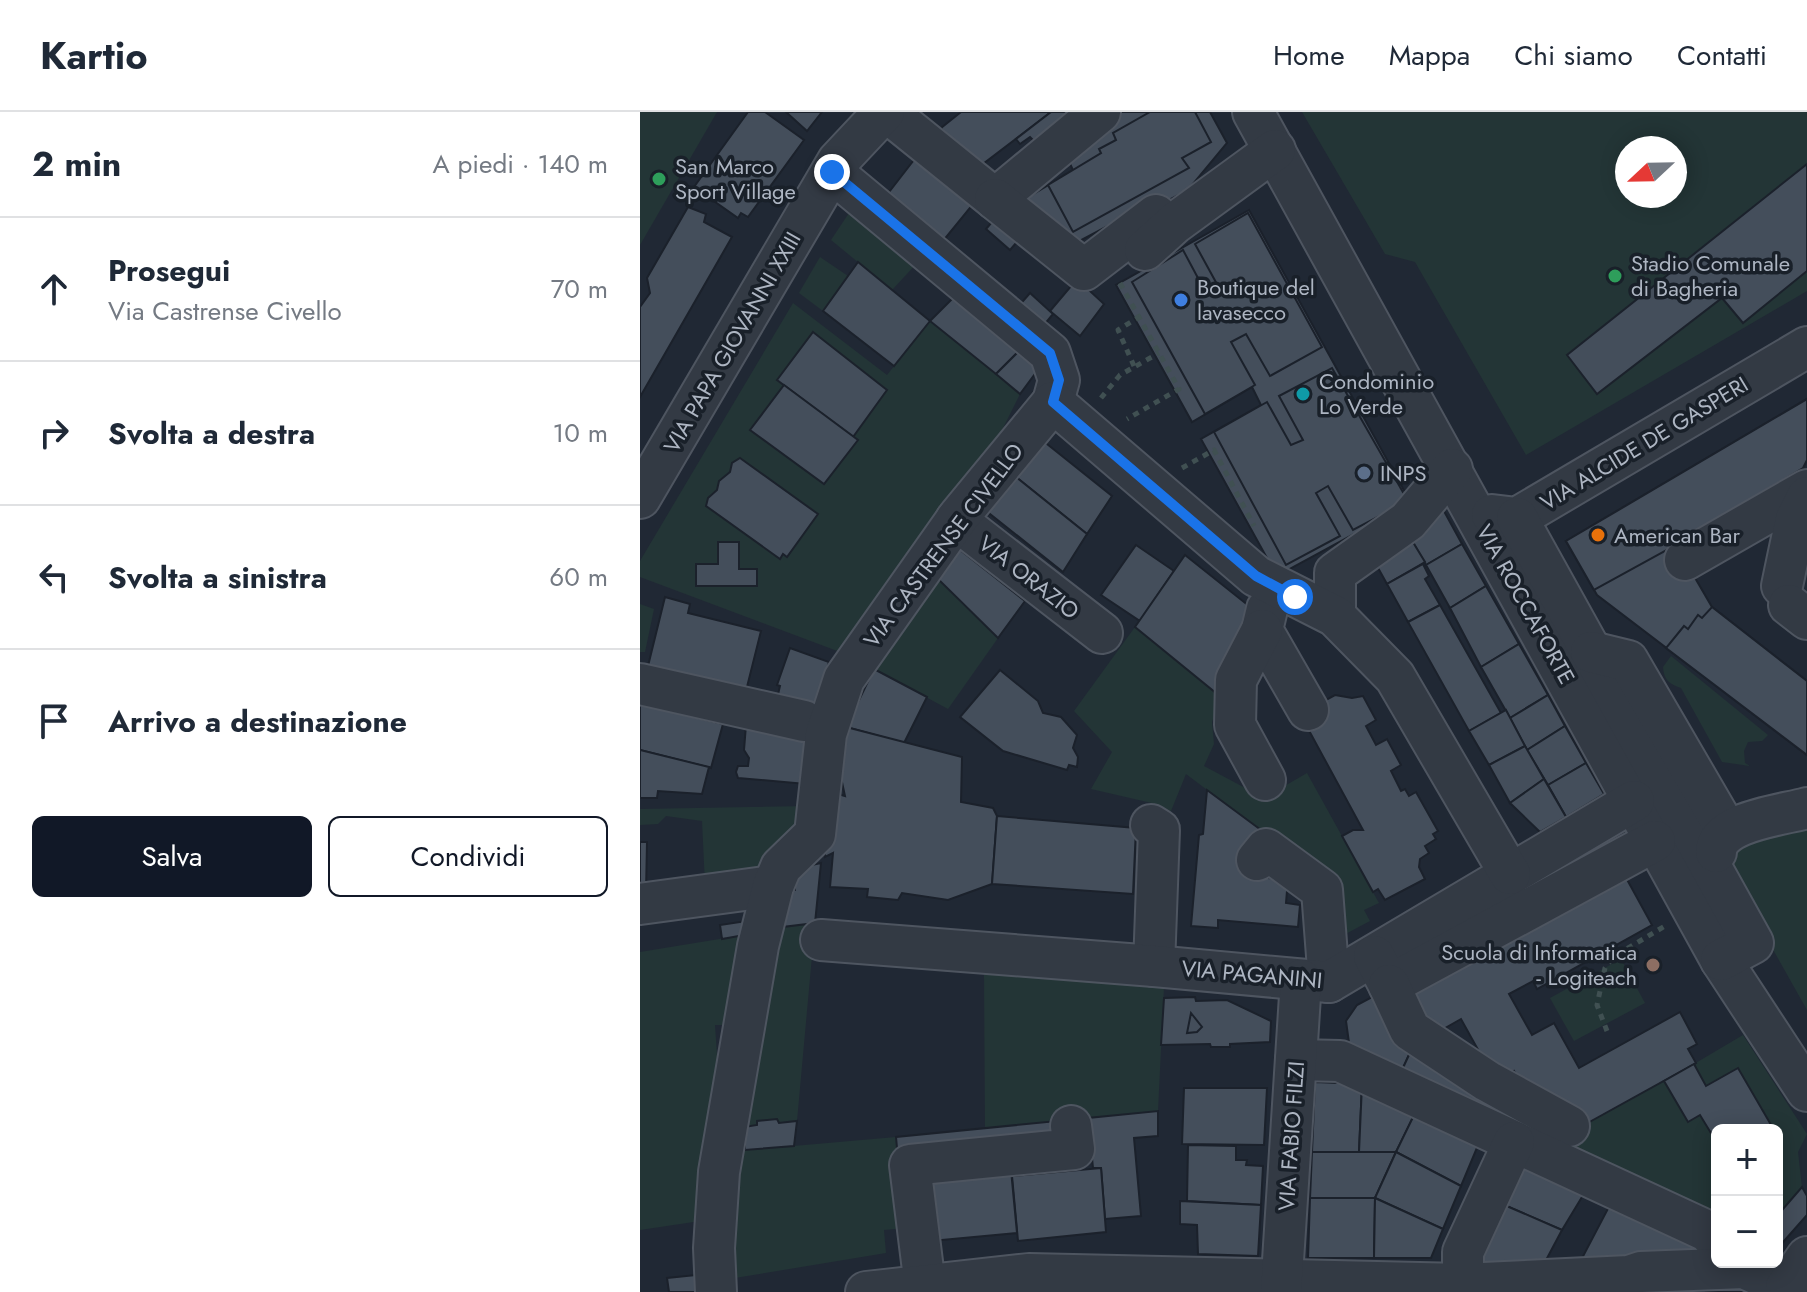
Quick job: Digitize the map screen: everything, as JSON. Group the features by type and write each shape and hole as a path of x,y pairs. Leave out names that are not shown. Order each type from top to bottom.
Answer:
{"street":[{"name":"VIA PAPA GIOVANNI XXIII","path":"640,498 838,161 885,112"},
{"path":"885,112 1084,270 1156,215"},
{"path":"1000,204 1100,112"},
{"name":"VIA ROCCAFORTE","path":"1253,112 1476,512 1652,816 1721,960 1807,1091"},
{"path":"1126,271 1175,223 1275,150"},
{"path":"1000,204 1068,160"},
{"path":"832,172 1050,353 1076,421 1256,576 1335,616 1395,677 1510,874"},
{"name":"VIA ALCIDE DE GASPERI","path":"1476,512 1517,518 1807,347"},
{"name":"VIA CASTRENSE CIVELLO","path":"716,1292 714,1248 719,1172 740,1040 770,899 781,867 815,834 826,734 844,679 956,520 1076,421"},
{"path":"1335,616 1335,573 1408,521 1452,469"},
{"path":"1685,560 1807,490"},
{"path":"1793,603 1796,519 1807,497"},
{"path":"1517,518 1591,652 1652,816 1719,883 1753,943 1721,960"},
{"name":"VIA ORAZIO","path":"956,520 1102,633"},
{"path":"1265,780 1235,725 1236,680 1262,630 1276,587"},
{"path":"1262,630 1308,710"},
{"path":"1591,652 1628,661 1727,831"},
{"path":"640,684 804,721"},
{"path":"1719,883 1717,844 1727,831 1807,808"},
{"path":"1569,1126 1487,1081 1410,1030 1382,970 1652,816"},
{"name":"VIA PAGANINI","path":"821,940 1315,981 1382,970 1510,874 1652,816"},
{"path":"1151,825 1159,830 1154,966"},
{"name":"VIA FABIO FILZI","path":"1257,860 1266,849 1322,890 1315,981 1296,1060 1281,1285"},
{"path":"642,917 770,899"},
{"path":"1296,1060 1340,1061 1711,1235"},
{"path":"925,1286 910,1165 1074,1149 1071,1126"},
{"path":"1463,1288 1463,1252 1514,1142"},
{"path":"866,1292 1029,1274 1125,1284 1463,1288 1630,1284 1641,1272 1711,1261"},
{"path":"1763,1268 1793,1279"}],"path":[{"path":"1076,421 1179,389 1139,317 1126,271"},
{"path":"1134,366 1118,330 1139,317"},
{"path":"1076,421 1120,375 1159,353"},
{"path":"1201,457 1214,450 1236,497 1258,533"},
{"path":"1607,1031 1597,1005 1605,968 1613,957 1661,929"}],"shaded area":[{"name":"San Marco Sport Village","path":"640,112 717,112 640,245"},
{"name":"Stadio Comunale di Bagheria","path":"1302,112 1807,112 1807,291 1526,455 1415,262 1385,254"},
{"path":"855,204 918,262 892,290 831,240"},
{"path":"820,257 848,276 823,311 799,293"},
{"path":"793,303 887,375 930,321 1020,394 990,454 840,652 640,577 640,561"},
{"path":"938,579 998,638 948,709 874,669"},
{"path":"640,604 654,609 645,652 640,652"},
{"path":"1135,627 1222,695 1212,722 1214,744 1204,766 1264,798 1307,773 1379,903 1364,910 1370,921 1338,938 1333,885 1186,774 1171,811 1156,804 1091,789 1112,752 1074,711"},
{"path":"1671,656 1768,735 1762,741 1748,742 1744,751 1745,763 1750,766 1722,762 1681,688 1666,678 1663,667"},
{"path":"810,806 762,879 705,885 702,821 666,816 658,824 640,825 640,809"},
{"path":"1807,819 1807,1010 1732,877 1732,852 1738,841"},
{"path":"815,923 797,1121 744,1127 774,928"},
{"path":"750,934 737,1025 715,1025 717,1055 733,1053 700,1221 640,1230 640,952"},
{"path":"1621,959 1645,1003 1574,1041 1550,998"},
{"path":"984,974 1164,987 1158,1111 985,1128"},
{"path":"1743,1035 1807,1134 1798,1152 1802,1187 1783,1209 1783,1124 1771,1124 1738,1068 1706,1086 1694,1064"},
{"path":"1664,1081 1687,1121 1700,1115 1711,1133 1711,1229 1557,1139"},
{"path":"896,1137 906,1228 884,1230 886,1253 735,1278 738,1151"}],"building":[{"path":"748,112 765,112 804,140 748,217 741,213 738,218 694,187"},
{"path":"786,112 822,112 807,131"},
{"path":"961,112 1051,112 971,173 941,128"},
{"path":"1051,112 1080,112 1039,146 1030,137 1020,144 1016,139"},
{"path":"1110,112 1210,112 1227,143 1188,190 1154,208 1151,203 1072,245 1022,201 1073,170 1065,153"},
{"path":"1150,112 1195,112 1211,142 1182,158 1189,168 1073,232 1048,185 1101,153 1099,149 1116,140 1113,133"},
{"path":"917,156 974,203 943,241 886,196"},
{"path":"1807,164 1807,271 1743,323 1722,298 1597,394 1567,355"},
{"path":"688,207 706,214 704,222 732,237 640,397 640,307 650,293 647,278"},
{"name":"Condominio Lo Verde","path":"1249,210 1411,503 1277,576 1201,439 1261,405 1252,387 1192,422 1116,285"},
{"path":"1248,213 1322,347 1270,376 1246,334 1231,342 1255,385 1205,414 1132,282 1183,250 1206,293 1218,286 1195,244"},
{"path":"998,215 1022,236 1010,250 986,229"},
{"path":"858,262 930,321 894,366 823,311"},
{"path":"1077,279 1104,304 1080,336 1050,311"},
{"path":"961,290 1024,346 996,374 930,321"},
{"path":"1030,293 1053,314 1040,330 1016,309"},
{"path":"813,332 887,390 853,437 777,380"},
{"path":"1024,346 1043,363 1020,394 996,374"},
{"path":"1332,368 1408,501 1353,530 1328,486 1316,493 1340,536 1286,565 1214,432 1267,402 1291,445 1303,440 1279,396"},
{"path":"784,385 858,440 824,484 750,430"},
{"path":"1807,399 1807,460 1803,468 1676,545 1712,607 1807,681 1807,755 1597,595 1566,541"},
{"path":"1807,399 1807,460 1803,468 1676,545 1594,590 1566,541"},
{"path":"1037,436 1112,496 1087,534 1011,473"},
{"path":"740,458 818,514 787,557 783,554 780,559 706,506 719,481 730,472 732,463"},
{"path":"1011,473 1087,534 1063,572 985,510"},
{"path":"1439,502 1462,544 1426,565 1408,534"},
{"path":"1408,534 1425,562 1387,584 1377,566"},
{"path":"718,542 739,542 739,569 757,569 757,586 696,586 696,564 718,564"},
{"path":"1462,544 1486,586 1450,608 1426,565"},
{"path":"1136,545 1174,571 1140,621 1101,595"},
{"path":"959,549 1025,601 998,638 938,579"},
{"path":"1185,555 1249,606 1216,693 1135,627"},
{"path":"1423,564 1429,576 1425,579 1440,605 1408,622 1387,584"},
{"path":"1486,586 1519,644 1481,667 1450,608"},
{"path":"665,597 690,604 688,613 761,631 746,691 648,666"},
{"path":"1440,605 1501,713 1469,731 1408,622"},
{"path":"1712,607 1807,681 1807,755 1666,648 1684,626 1688,629 1698,615 1702,618"},
{"path":"1519,644 1548,695 1510,718 1481,667"},
{"path":"790,648 829,662 813,717 775,707 780,686 777,685"},
{"path":"874,669 927,697 904,743 846,727"},
{"path":"1000,670 1038,701 1043,713 1061,717 1077,735 1073,748 1078,757 1077,767 1069,765 1067,770 1003,751 960,717"},
{"path":"1335,695 1363,696 1376,720 1366,726 1376,745 1387,739 1401,765 1391,771 1401,791 1405,789 1409,796 1416,792 1438,831 1433,834 1436,839 1425,846 1429,853 1420,859 1419,867 1425,879 1385,900 1378,889 1373,892 1342,836 1353,830 1363,830 1300,714"},
{"path":"1548,695 1565,726 1527,750 1510,718"},
{"path":"640,704 723,724 711,768 640,750"},
{"path":"1506,710 1525,746 1489,765 1469,731"},
{"path":"746,725 811,734 806,784 738,778 738,766 748,766 749,758 744,750"},
{"path":"1565,726 1586,763 1548,785 1527,750"},
{"path":"846,727 962,757 961,802 993,808 997,816 992,884 948,900 902,893 898,900 867,897 868,889 830,887 833,853 825,857 825,816 838,794 845,796 840,773"},
{"path":"1525,746 1544,779 1510,803 1489,765"},
{"path":"640,750 709,767 702,794 658,791 657,798 640,798"},
{"path":"1586,763 1604,794 1566,817 1548,785"},
{"path":"1544,779 1566,817 1540,832 1510,803"},
{"path":"1207,790 1261,830 1268,878 1288,879 1286,903 1300,905 1298,927 1218,920 1218,928 1191,926 1199,835 1203,834"},
{"path":"997,816 1136,828 1133,894 992,884"},
{"path":"640,842 647,842 646,893 640,894"},
{"path":"821,863 815,923 774,928 784,892 795,890 793,869"},
{"path":"1624,874 1652,925 1537,989 1533,981 1509,994 1532,1035 1554,1023 1579,1068 1680,1012 1697,1044 1688,1049 1696,1063 1584,1125 1533,1105 1514,1071 1496,1082 1461,1019 1431,1036 1397,992"},
{"path":"753,920 750,934 722,939 720,925"},
{"path":"1195,997 1196,1001 1227,1000 1271,1021 1270,1042 1230,1044 1230,1047 1211,1047 1210,1044 1161,1045 1164,998"},
{"path":"1372,997 1390,1031 1414,1044 1402,1070 1349,1043 1346,1021 1357,1005"},
{"path":"1191,1013 1202,1027 1197,1032 1187,1033"},
{"path":"1414,1044 1552,1142 1402,1070"},
{"path":"1694,1064 1706,1086 1738,1068 1771,1124 1711,1124 1711,1133 1700,1115 1688,1122 1664,1081"},
{"path":"1315,1082 1362,1084 1359,1152 1312,1152"},
{"path":"1362,1084 1416,1111 1396,1152 1359,1152"},
{"path":"1184,1088 1267,1088 1264,1145 1182,1144"},
{"path":"1158,1111 1158,1136 1134,1138 1141,1216 1105,1219 1101,1168 1093,1168 1088,1118"},
{"path":"1416,1111 1479,1143 1461,1186 1396,1152"},
{"path":"777,1119 779,1123 797,1121 794,1146 745,1150 744,1127 757,1125 757,1121"},
{"path":"1057,1121 1060,1142 898,1159 896,1137"},
{"path":"1188,1145 1236,1146 1236,1160 1247,1160 1246,1165 1263,1166 1261,1205 1187,1201"},
{"path":"1312,1152 1396,1152 1375,1198 1310,1198"},
{"path":"1396,1152 1461,1186 1443,1229 1375,1198"},
{"path":"1520,1161 1585,1192 1562,1230 1502,1204"},
{"path":"1101,1168 1106,1232 1018,1241 1012,1176"},
{"path":"1011,1170 1017,1233 931,1241 925,1177"},
{"path":"1802,1187 1807,1196 1807,1215 1783,1242 1783,1209"},
{"path":"1310,1198 1375,1198 1374,1258 1308,1258"},
{"path":"1375,1198 1443,1229 1431,1258 1374,1258"},
{"path":"1613,1199 1711,1247 1711,1251 1580,1262"},
{"path":"1180,1201 1261,1205 1258,1256 1198,1254 1197,1225 1180,1224"},
{"path":"1502,1204 1562,1230 1545,1262 1477,1263"},
{"path":"696,1275 698,1292 669,1292 667,1278"},
{"path":"1748,1280 1750,1292 1706,1292 1706,1287"}],"place":[{"name":"San Marco Sport Village","path":"659,179"},
{"name":"Stadio Comunale di Bagheria","path":"1615,276"},
{"name":"Boutique del lavasecco","path":"1181,300"},
{"name":"Condominio Lo Verde","path":"1303,394"},
{"name":"INPS","path":"1364,473"},
{"name":"American Bar","path":"1598,535"},
{"name":"Scuola di Informatica - Logiteach","path":"1653,965"}],"route":[{"path":"832,172 1050,353 1059,380 1053,402 1256,576 1295,597"}]}
